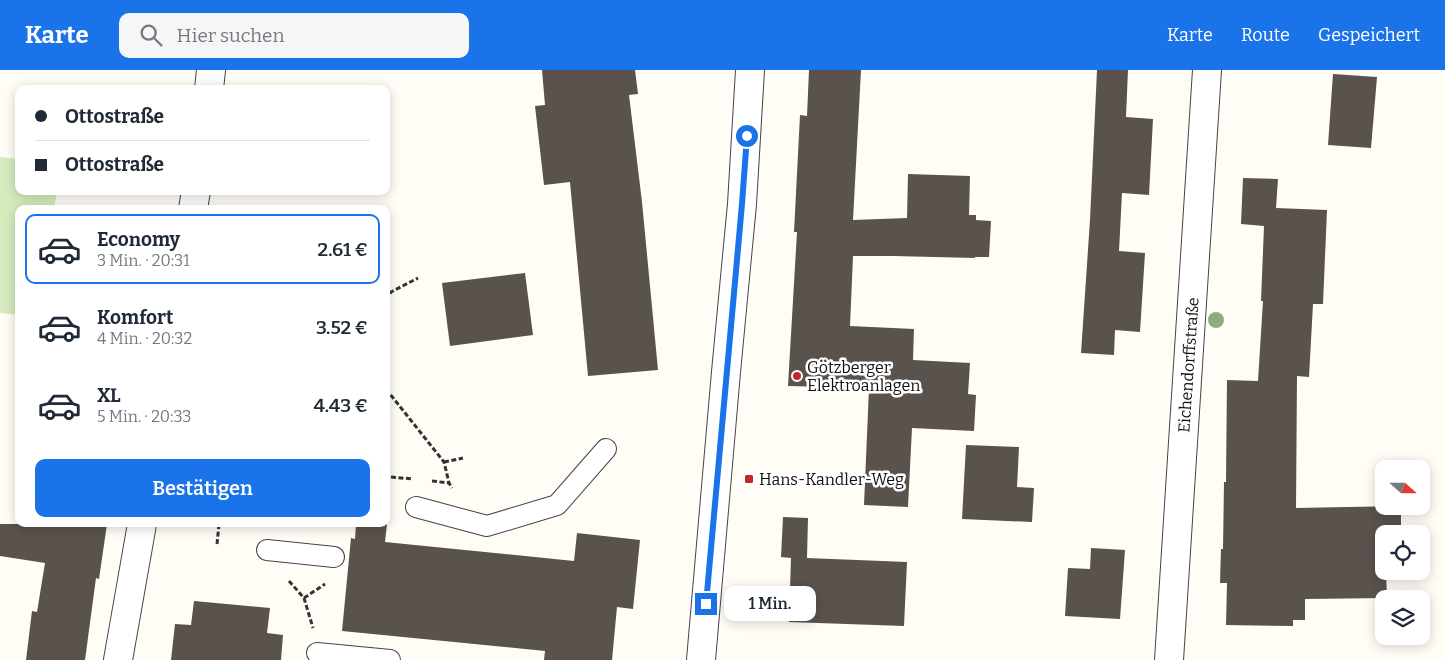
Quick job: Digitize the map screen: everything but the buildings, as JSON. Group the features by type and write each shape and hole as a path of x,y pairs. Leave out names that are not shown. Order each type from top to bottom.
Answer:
{"street":[{"path":"209,85 211,70"},
{"path":"701,660 742,204 750,70"},
{"name":"Eichendorffstraße","path":"1169,660 1207,70"},
{"path":"118,660 141,527"}],"lane":[{"path":"416,507 487,526 557,505 606,449"},
{"path":"267,550 334,557"},
{"path":"317,653 390,660"}],"path":[{"path":"390,295 418,278"},
{"path":"390,394 444,462 449,483 453,490"},
{"path":"444,462 463,458"},
{"path":"391,477 420,480"},
{"path":"430,481 449,483"},
{"path":"217,544 220,527"},
{"path":"304,598 326,583"}],"green space":[{"path":"0,157 15,159 15,195 56,195 55,205 15,205 15,315 0,313"}],"place":[{"name":"Götzberger Elektroanlagen","path":"797,376"},
{"name":"Hans-Kandler-Weg","path":"749,479"}],"route":[{"path":"706,604 747,136"}]}
